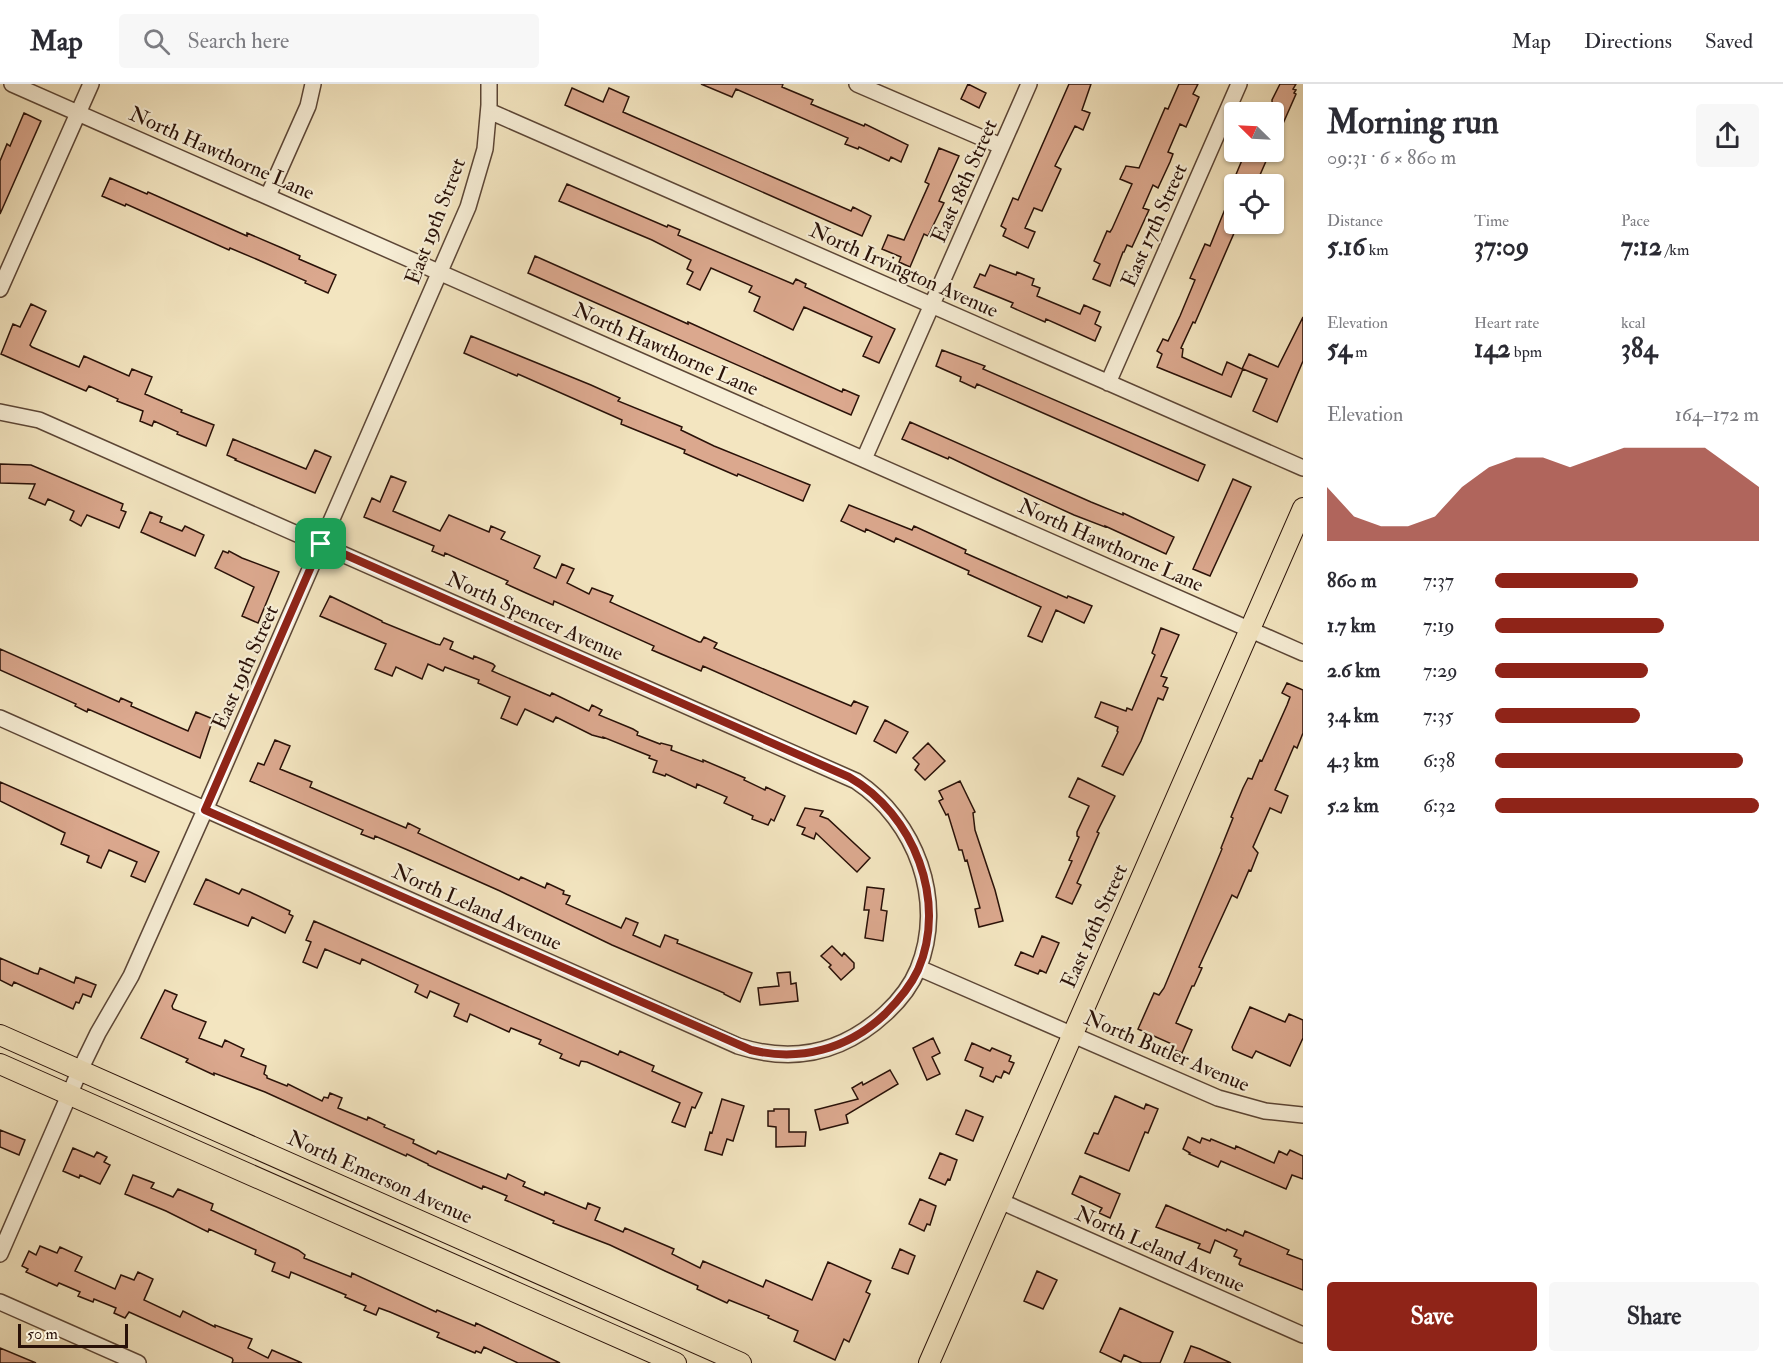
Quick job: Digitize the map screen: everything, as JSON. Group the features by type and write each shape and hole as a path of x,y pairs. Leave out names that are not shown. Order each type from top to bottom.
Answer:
{"main road":[{"name":"East 16th Street","path":"929,1363 1250,629 1299,529 1303,508"},
{"name":"North Emerson Avenue","path":"0,1035 741,1363"},
{"path":"0,1064 676,1363"}],"street":[{"name":"North Hawthorne Lane","path":"12,84 1303,653"},
{"path":"0,289 91,84"},
{"path":"267,196 308,106 313,84"},
{"name":"East 19th Street","path":"0,1254 80,1070 98,1033 131,976 468,207 485,148 489,84"},
{"path":"857,84 1001,147"},
{"name":"East 18th Street","path":"864,459 1029,84"},
{"name":"East 17th Street","path":"1108,382 1239,84"},
{"name":"North Irvington Avenue","path":"489,111 1303,468"},
{"name":"North Spencer Avenue","path":"0,412 39,420 849,777 882,802 900,824 917,854 927,893 928,921 919,968"},
{"name":"North Leland Avenue","path":"0,718 738,1046 778,1054 804,1054 824,1050 850,1040 877,1021 895,1004 906,992 919,968"},
{"name":"North Butler Avenue","path":"919,968 1231,1102 1265,1111 1303,1115"},
{"name":"North Leland Avenue","path":"1000,1201 1303,1335"},
{"path":"0,1302 138,1363"}],"building":[{"path":"701,84 783,84 782,87 813,100 811,104 864,126 865,124 908,145 901,162 891,157 889,161 859,147 858,149 845,144 848,138 736,89 732,97"},
{"path":"968,84 986,93 979,108 961,99"},
{"path":"1069,84 1091,84 1082,110 1090,113 1083,130 1075,126 1055,166 1061,169 1042,211 1034,208 1025,228 1035,232 1028,248 1003,236 1006,229 1001,226 1013,198 1018,200"},
{"path":"1179,84 1198,84 1193,94 1199,97 1186,127 1180,124 1168,152 1173,154 1170,162 1158,188 1153,185 1143,208 1149,210 1132,247 1127,245 1123,252 1110,286 1093,279 1100,264 1094,261 1107,231 1110,232 1112,229 1132,184 1120,179 1126,166 1139,168 1165,108 1168,109"},
{"path":"1280,84 1296,84 1293,89 1296,90 1294,93 1296,94 1284,121 1284,102 1272,102"},
{"path":"572,88 603,102 609,88 629,97 623,112 851,211 853,207 871,216 862,236 565,105"},
{"path":"24,113 41,121 0,214 0,161 7,144 10,146"},
{"path":"939,148 959,156 939,201 944,203 928,236 924,234 910,267 899,262 901,257 882,249 888,235 904,240 929,184 925,182"},
{"path":"1241,162 1266,162 1260,174 1236,174"},
{"path":"110,178 300,256 299,259 336,275 328,293 263,262 102,196"},
{"path":"567,184 667,227 668,225 680,230 678,235 793,284 796,279 806,284 805,287 895,329 879,363 863,356 872,337 804,307 793,330 754,311 760,297 749,292 752,286 711,268 700,290 687,284 693,272 687,269 691,260 652,240 559,201"},
{"path":"1224,212 1224,234 1234,234 1195,323 1193,322 1181,348 1183,349 1182,357 1222,375 1227,362 1242,369 1249,354 1278,367 1303,317 1303,361 1277,422 1253,411 1267,379 1243,369 1231,397 1157,367 1162,354 1157,351 1163,339 1168,341 1180,316 1195,280 1190,278 1205,244 1210,246"},
{"path":"535,256 842,392 843,389 859,396 851,415 528,273"},
{"path":"990,265 1034,279 1032,285 1040,288 1037,296 1080,314 1084,305 1100,312 1095,324 1101,327 1095,341 1046,319 1045,322 1011,307 1013,303 974,287 980,274 985,276"},
{"path":"31,304 46,311 30,345 32,347 79,367 84,356 129,376 132,369 152,377 145,394 214,425 206,446 154,421 152,426 140,421 143,411 117,401 118,399 89,386 86,391 1,354 13,324 20,327"},
{"path":"471,336 591,385 620,398 618,401 682,427 681,430 714,446 810,485 803,501 684,453 685,450 621,424 622,420 464,353"},
{"path":"942,350 985,366 983,369 1205,465 1198,481 977,384 975,388 960,381 961,377 936,366"},
{"path":"910,422 1174,537 1166,554 1105,526 1074,515 949,457 948,459 902,439"},
{"path":"233,439 306,469 315,450 331,457 315,493 227,455"},
{"path":"0,464 31,465 123,504 121,510 126,512 119,528 87,515 81,526 70,520 74,511 48,499 45,505 29,498 35,484 0,483"},
{"path":"391,476 406,482 393,511 440,531 449,515 489,532 491,526 505,532 501,539 540,556 534,568 556,578 562,564 574,569 567,583 589,594 592,588 613,596 610,602 699,642 704,637 717,643 714,648 728,654 851,706 854,701 868,707 856,734 703,666 701,671 652,650 654,646 554,601 553,605 526,593 506,584 508,581 445,553 444,556 432,551 434,546 364,517 372,498 380,502"},
{"path":"1233,479 1251,487 1210,576 1193,569"},
{"path":"849,505 912,530 914,526 966,550 965,553 1067,598 1068,596 1092,606 1084,623 1056,610 1042,642 1028,636 1041,607 896,538 894,542 841,521"},
{"path":"150,512 162,517 160,522 182,531 185,526 204,535 195,556 141,532"},
{"path":"223,551 228,553 229,551 279,572 258,623 242,616 254,587 215,568"},
{"path":"330,596 382,622 436,644 440,645 444,638 453,642 450,649 473,659 474,656 493,664 495,666 492,671 550,696 552,693 589,711 592,705 602,710 599,715 633,729 638,732 637,735 672,746 671,750 703,762 703,760 745,778 744,780 765,790 766,787 785,796 774,821 771,819 768,825 752,819 753,816 724,803 727,797 697,784 696,788 666,774 665,776 653,772 657,761 649,758 650,756 603,737 592,735 556,717 553,722 525,709 517,725 501,718 510,697 478,683 479,680 445,667 443,671 428,664 422,679 396,667 392,676 375,669 386,644 320,616"},
{"path":"1161,628 1179,635 1161,676 1167,678 1163,686 1168,688 1163,700 1158,698 1141,741 1123,775 1102,766 1118,732 1118,727 1095,717 1101,702 1126,711 1127,708 1132,710 1155,655 1152,653"},
{"path":"0,649 119,702 121,698 132,703 131,706 188,731 196,712 213,719 200,758 88,709 87,712 75,706 76,704 0,670"},
{"path":"1287,683 1303,690 1303,733 1297,748 1294,746 1275,790 1288,796 1281,813 1270,808 1253,847 1258,853 1251,871 1249,870 1237,898 1232,895 1199,967 1202,968 1176,1023 1192,1030 1182,1053 1170,1048 1172,1044 1138,1029 1154,993 1159,995 1164,988 1222,849 1233,818 1231,817 1243,788 1248,778 1252,779 1260,760 1262,761 1287,705 1290,697 1282,693"},
{"path":"885,720 908,732 896,753 874,741"},
{"path":"275,740 290,746 280,769 312,782 310,787 406,828 408,823 420,829 418,833 519,880 521,877 545,888 547,883 570,896 566,904 621,928 626,918 638,923 633,935 660,947 665,935 678,940 677,943 752,973 740,1002 410,851 375,836 374,839 361,834 363,830 250,781 258,763 264,765"},
{"path":"928,743 945,761 925,780 915,770 919,764 913,758"},
{"path":"1078,778 1115,796 1097,832 1099,833 1077,883 1081,885 1072,904 1056,897 1072,861 1069,860 1079,837 1077,832 1089,806 1069,797"},
{"path":"960,781 975,812 973,813 975,830 1003,921 979,927 975,909 980,908 967,860 965,861 962,850 959,850 948,814 946,815 939,801 943,799 939,791"},
{"path":"0,782 159,852 145,882 131,876 137,862 109,850 101,868 87,862 89,856 61,844 65,833 0,801"},
{"path":"805,808 823,811 820,816 828,819 870,858 857,872 816,833 814,839 802,834 805,828 797,825"},
{"path":"206,879 239,894 242,889 250,892 290,911 289,914 293,916 285,933 252,917 248,926 194,904"},
{"path":"867,887 884,889 881,910 887,911 883,941 865,938 869,910 864,910"},
{"path":"314,921 618,1055 620,1051 654,1066 652,1071 702,1093 695,1108 692,1107 685,1127 672,1122 680,1103 587,1062 581,1061 579,1066 560,1058 562,1054 539,1044 541,1040 511,1028 509,1032 470,1014 467,1022 454,1016 459,1004 430,991 427,998 415,992 418,985 362,959 360,964 325,949 317,968 303,962 311,942 306,940"},
{"path":"1042,936 1059,943 1046,973 1040,970 1038,974 1015,965 1021,952 1033,957"},
{"path":"832,946 854,963 854,968 841,980 829,967 831,965 821,956"},
{"path":"0,958 34,973 38,974 40,968 74,983 76,977 96,985 91,997 83,994 73,1009 14,982 12,986 0,980"},
{"path":"790,972 791,984 796,983 798,1001 760,1005 758,988 779,986 777,973"},
{"path":"165,990 177,995 173,1009 206,1022 199,1038 222,1047 225,1040 244,1049 241,1056 266,1066 264,1074 267,1078 287,1086 288,1084 322,1101 324,1097 328,1098 330,1093 342,1098 338,1108 367,1120 368,1117 436,1154 438,1151 506,1179 508,1174 525,1182 523,1186 544,1195 545,1192 586,1209 588,1203 600,1208 595,1220 623,1232 625,1228 674,1249 672,1254 700,1268 703,1261 763,1287 766,1280 812,1300 828,1262 871,1281 866,1292 870,1294 849,1342 844,1339 835,1360 794,1341 798,1331 768,1318 769,1316 729,1300 727,1303 697,1289 698,1286 610,1245 553,1223 554,1221 505,1200 507,1196 483,1186 482,1189 265,1092 214,1073 214,1075 186,1062 188,1059 141,1038"},
{"path":"1250,1007 1285,1022 1289,1014 1303,1020 1303,1038 1290,1066 1256,1051 1252,1058 1233,1050 1232,1047"},
{"path":"933,1038 940,1053 932,1057 940,1074 927,1080 913,1048"},
{"path":"972,1043 990,1051 992,1048 1011,1056 1009,1061 1014,1063 1009,1074 1004,1071 1001,1078 996,1076 993,1082 980,1076 983,1068 965,1060"},
{"path":"890,1070 898,1084 846,1115 848,1123 820,1130 815,1110 858,1099 852,1088 862,1082 863,1085"},
{"path":"1115,1096 1144,1109 1146,1104 1158,1109 1148,1133 1145,1132 1129,1171 1085,1153 1094,1133 1098,1134"},
{"path":"722,1099 744,1106 733,1141 727,1139 722,1155 705,1150"},
{"path":"774,1109 789,1109 789,1132 806,1132 805,1146 776,1147 776,1127 768,1126 768,1111 774,1111"},
{"path":"966,1110 983,1117 973,1141 956,1134"},
{"path":"0,1130 25,1140 19,1155 0,1147"},
{"path":"1188,1137 1200,1143 1202,1138 1210,1141 1211,1139 1235,1149 1236,1146 1274,1163 1279,1151 1287,1155 1290,1150 1303,1156 1303,1179 1292,1175 1286,1189 1221,1161 1218,1167 1183,1149"},
{"path":"73,1148 94,1157 97,1152 107,1157 104,1162 110,1165 100,1184 80,1175 79,1178 63,1171"},
{"path":"940,1153 957,1160 950,1180 948,1179 945,1185 929,1178"},
{"path":"133,1175 154,1183 151,1188 173,1197 178,1189 213,1204 211,1210 298,1250 305,1255 304,1258 351,1277 352,1273 436,1312 437,1310 475,1326 476,1323 560,1363 518,1363 484,1347 481,1353 476,1351 475,1353 437,1337 439,1333 390,1312 379,1308 376,1315 364,1310 366,1306 345,1297 346,1295 291,1272 289,1278 272,1271 275,1263 255,1254 256,1250 209,1229 208,1232 125,1194"},
{"path":"1080,1176 1120,1194 1110,1218 1099,1213 1102,1208 1072,1194"},
{"path":"920,1199 936,1206 930,1225 927,1224 924,1231 909,1224"},
{"path":"1166,1205 1226,1231 1227,1229 1243,1236 1245,1231 1289,1250 1287,1254 1303,1260 1303,1290 1240,1265 1241,1259 1234,1256 1237,1250 1215,1240 1210,1253 1198,1248 1200,1244 1156,1227"},
{"path":"40,1246 57,1253 60,1247 82,1257 75,1271 115,1289 121,1275 134,1280 138,1272 153,1279 144,1300 180,1317 183,1311 215,1327 215,1325 252,1339 248,1348 268,1358 272,1350 302,1363 232,1363 232,1358 129,1312 125,1318 114,1313 116,1308 94,1299 93,1302 78,1296 80,1292 59,1283 57,1286 26,1272 28,1269 22,1266 29,1251 36,1255"},
{"path":"900,1249 915,1256 908,1274 892,1268"},
{"path":"1037,1271 1057,1280 1043,1309 1024,1301"},
{"path":"1120,1308 1173,1332 1160,1363 1142,1363 1124,1355 1121,1362 1100,1352"},
{"path":"1191,1346 1200,1349 1231,1363 1184,1363"},
{"path":"0,1348 36,1363 0,1363"}],"route":[{"path":"321,544 849,777 872,793 900,824 910,841 917,854 927,893 929,907 926,941 919,968 902,996 877,1021 856,1037 837,1046 811,1053 791,1055 751,1050 205,810 321,544"}]}
